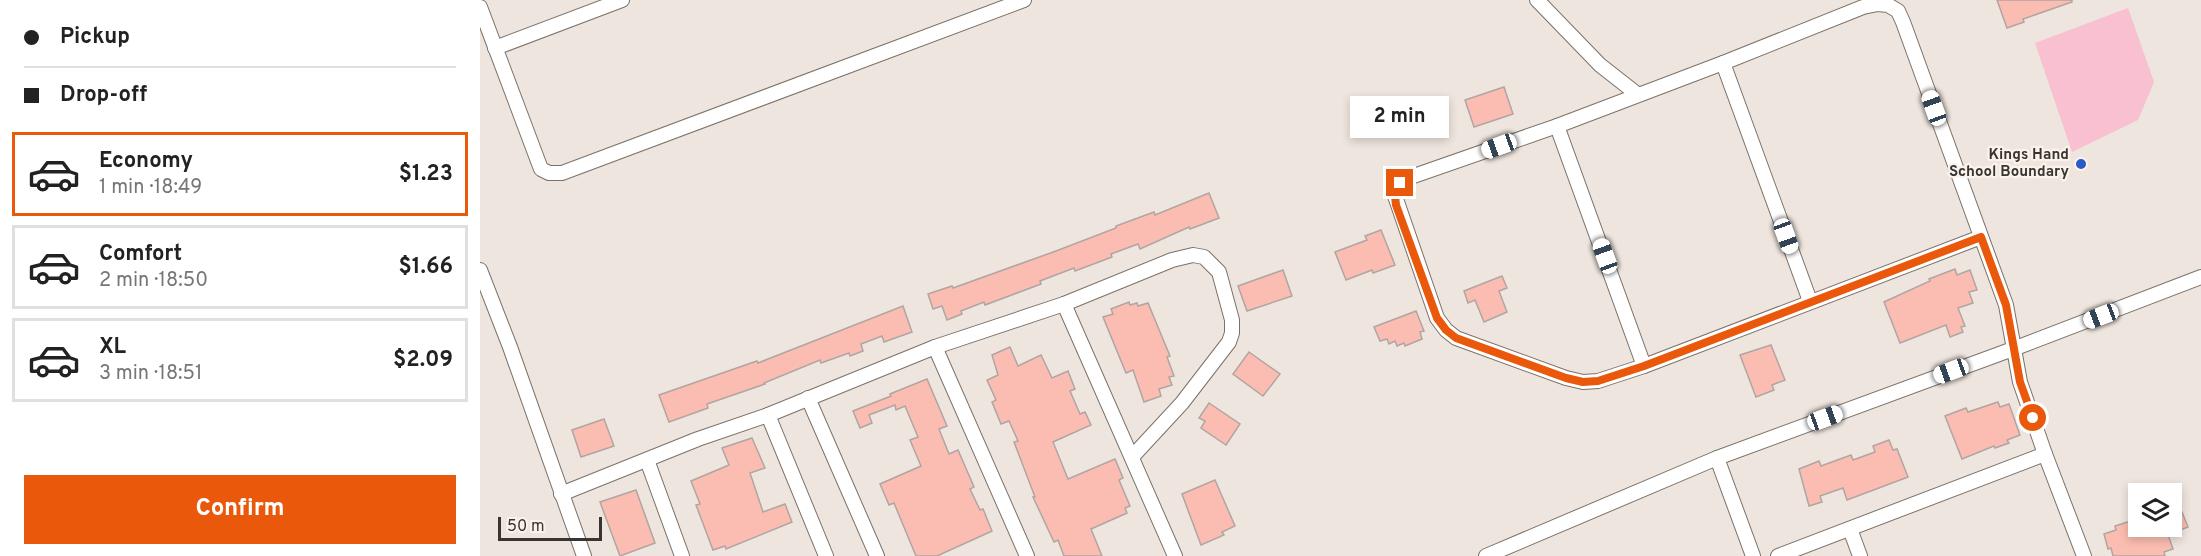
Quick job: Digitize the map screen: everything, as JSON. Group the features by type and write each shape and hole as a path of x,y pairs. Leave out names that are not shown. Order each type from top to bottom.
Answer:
{"street":[{"path":"495,48 622,0"},
{"path":"480,7 540,169 549,173 562,173 1024,0"},
{"path":"1537,0 1600,65 1637,94"},
{"path":"1981,237 1644,366 1598,381 1583,382 1456,338 1446,330 1437,318 1395,196 1400,183 1405,179 1557,126 1723,63 1849,6 1888,5 1898,11 2006,305 2020,382 2083,554 2068,556"},
{"path":"1723,63 1810,301"},
{"path":"1557,126 1644,366"},
{"path":"561,494 768,415 935,347 1064,304 1172,260 1193,255 1204,257 1219,272 1232,320 1229,342 1182,403 1132,457"},
{"path":"480,270 510,347 584,556"},
{"path":"1486,556 1717,458 2201,277"},
{"path":"1064,304 1175,556"},
{"path":"935,347 1027,556"},
{"path":"808,398 877,556"},
{"path":"768,415 826,556"},
{"path":"1778,556 2045,454"},
{"path":"1717,458 1753,556"},
{"path":"647,460 682,556"},
{"path":"1850,529 1860,556"}],"shaded area":[{"path":"2128,8 2154,82 2138,120 2072,152 2035,43"}],"building":[{"path":"1997,0 2072,0 2072,2 2023,19 2024,22 2007,28"},
{"path":"1504,87 1513,114 1474,127 1465,100"},
{"path":"1209,193 1219,218 1190,229 1189,227 1140,249 1138,244 1111,254 1112,257 1075,271 1074,268 1040,281 1041,284 985,305 984,302 961,311 962,314 947,320 942,306 933,309 928,294 952,286 953,288 1056,251 1116,228 1116,226 1154,212 1155,215"},
{"path":"1381,230 1395,265 1373,273 1372,270 1346,280 1335,252 1367,240 1365,236"},
{"path":"1955,269 1957,275 1970,270 1977,290 1969,292 1973,303 1958,308 1965,326 1961,327 1963,332 1950,337 1946,325 1900,343 1884,302 1930,281 1929,279"},
{"path":"1283,270 1292,296 1247,311 1238,286"},
{"path":"1502,276 1507,288 1499,291 1507,312 1484,322 1475,300 1468,303 1464,291"},
{"path":"1129,302 1130,305 1137,303 1138,306 1148,303 1170,356 1167,357 1174,376 1169,377 1172,385 1159,389 1161,396 1144,402 1133,370 1126,373 1103,317 1113,314 1111,309"},
{"path":"903,306 912,332 884,342 882,336 861,344 863,351 850,356 849,353 821,363 820,360 765,384 707,404 708,408 669,422 659,395 757,361 758,363"},
{"path":"1416,311 1424,331 1420,332 1422,339 1405,346 1404,343 1397,346 1395,341 1389,344 1387,339 1380,341 1374,327"},
{"path":"1771,345 1785,380 1772,385 1774,390 1756,397 1740,355"},
{"path":"1010,347 1018,366 1041,355 1052,378 1068,371 1075,389 1070,391 1080,414 1085,412 1091,425 1053,442 1068,479 1115,459 1123,478 1119,480 1130,506 1125,508 1127,513 1091,529 1102,556 1064,556 1058,540 1054,542 1033,497 1035,497 1014,442 1018,441 1009,421 1001,424 992,402 996,400 987,380 998,375 992,355"},
{"path":"1249,352 1280,374 1263,396 1233,374"},
{"path":"927,379 947,426 939,429 949,454 958,450 974,487 970,489 980,510 983,509 992,531 937,556 916,556 894,503 889,505 880,484 921,466 910,440 918,437 905,406 896,410 895,405 869,415 872,423 860,428 853,411"},
{"path":"1998,402 2000,407 2009,404 2020,435 2007,440 2009,443 1995,448 1994,446 1962,459 1945,416 1966,408 1968,412"},
{"path":"1209,403 1240,424 1226,445 1201,428 1205,421 1199,418"},
{"path":"604,419 614,446 581,457 572,430"},
{"path":"752,438 765,468 750,473 763,512 785,504 792,522 726,549 725,546 713,550 696,505 700,504 691,481 729,465 722,448"},
{"path":"1889,440 1893,450 1897,449 1908,477 1847,500 1843,488 1820,496 1822,502 1809,506 1799,469 1819,461 1821,466 1851,455 1853,460 1875,452 1873,446"},
{"path":"1215,480 1235,526 1222,532 1224,535 1201,545 1182,494"},
{"path":"636,490 655,543 620,556 600,502"},
{"path":"2182,512 2188,527 2182,529"},
{"path":"2128,522 2128,537 2169,537 2173,549 2164,552 2165,556 2113,556 2111,548 2108,549 2104,534 2116,530 2115,526"}],"place":[{"name":"Kings Hand School Boundary","path":"2081,164"}],"route":[{"path":"1400,183 1396,189 1396,205 1437,318 1446,330 1456,338 1583,382 1598,381 1644,366 1981,237 2006,305 2020,382 2033,418"}]}
